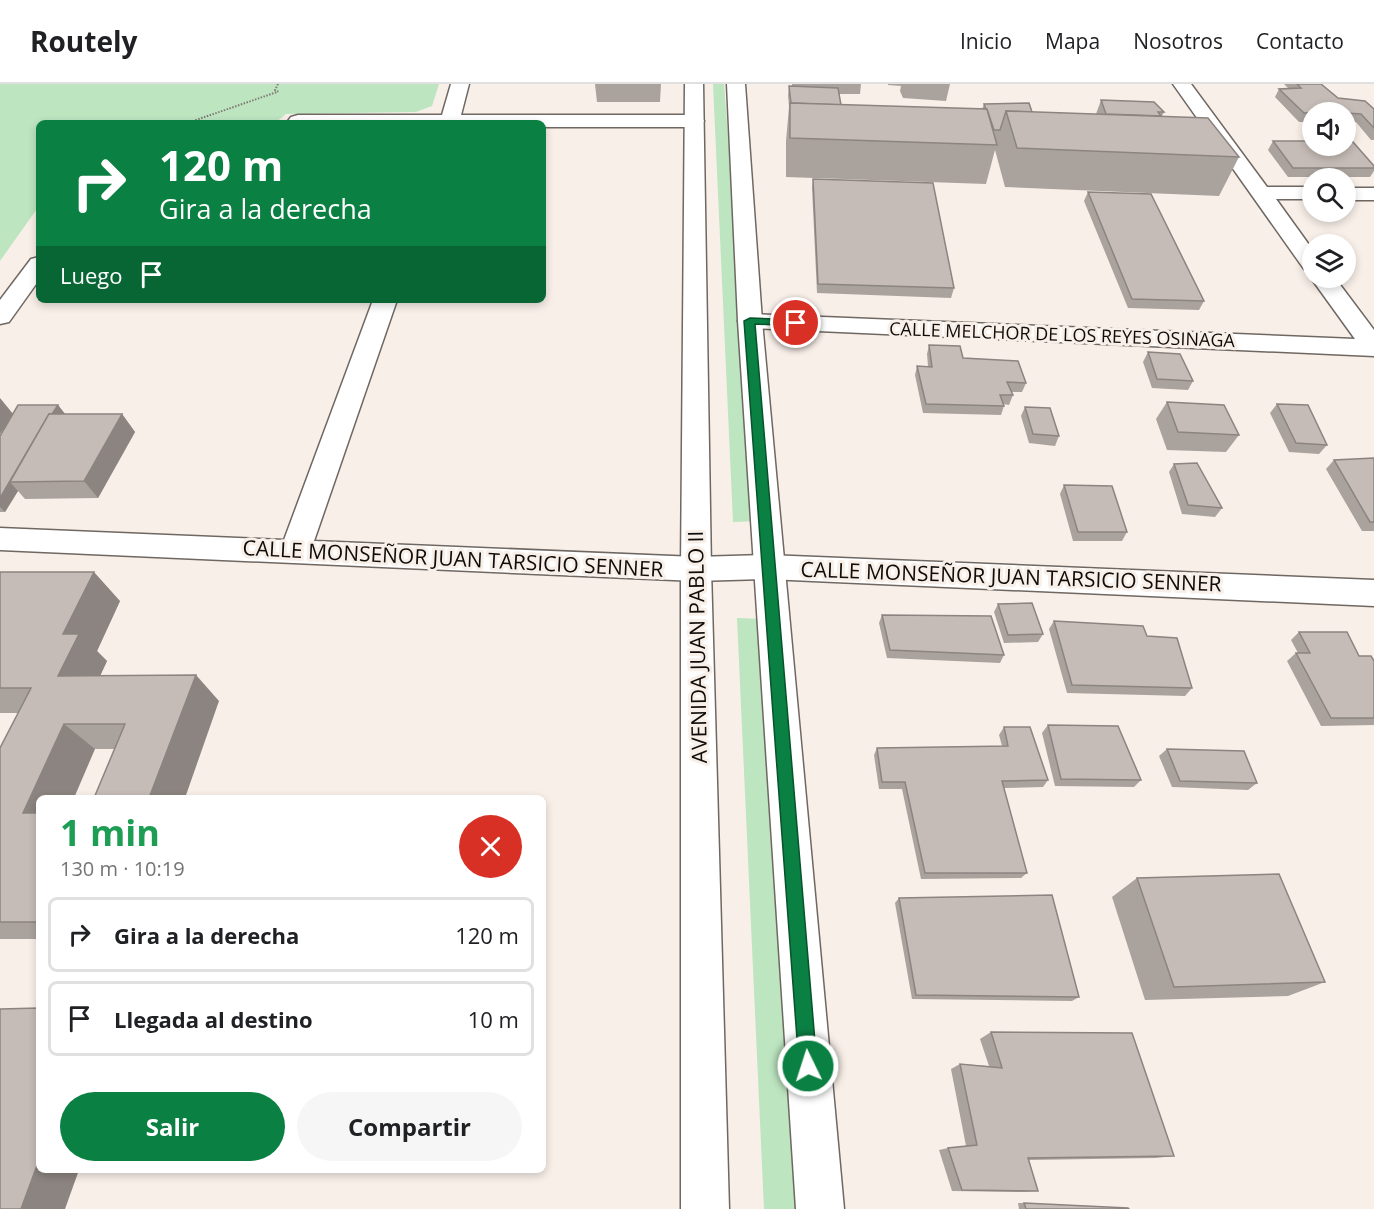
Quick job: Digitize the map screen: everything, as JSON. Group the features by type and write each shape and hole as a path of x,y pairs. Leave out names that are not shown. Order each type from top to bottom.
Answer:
{"street":[{"path":"450,120 460,84"},
{"name":"AVENIDA JUAN PABLO II","path":"694,84 696,569 705,1209"},
{"path":"736,84 768,567 820,1209"},
{"path":"1182,84 1302,250"},
{"path":"546,122 694,121"},
{"path":"1260,193 1302,193"},
{"path":"1356,194 1374,194"},
{"path":"0,280 33,272"},
{"path":"0,317 33,272"},
{"path":"1330,288 1374,347"},
{"path":"296,552 384,303"},
{"name":"CALLE MELCHOR DE LOS REYES OSINAGA","path":"750,321 1374,347"},
{"name":"CALLE MONSEÑOR JUAN TARSICIO SENNER","path":"0,539 696,569 768,567 1374,593"}],"path":[{"path":"196,120 277,92"}],"green space":[{"path":"0,84 439,84 432,106 416,112 286,114 279,120 36,120 36,210 0,261"},
{"path":"713,84 724,84 758,521 733,522"},
{"path":"737,618 764,619 804,1209 764,1209"}],"building":[{"path":"1297,84 1321,84 1338,98 1365,101 1374,109 1374,128 1361,114 1356,114 1356,102 1302,102 1302,111 1279,89 1301,88"},
{"path":"789,86 838,88 841,105 791,103"},
{"path":"1101,100 1154,102 1164,112 1158,112 1161,116 1106,114"},
{"path":"790,103 987,109 997,145 790,138"},
{"path":"1029,103 1032,112 1006,111 1000,130 994,130 984,104"},
{"path":"1006,111 1208,118 1239,157 1017,148"},
{"path":"1273,141 1302,141 1302,156 1356,156 1356,145 1374,166 1374,168 1293,168"},
{"path":"813,179 933,183 954,288 818,284"},
{"path":"1088,192 1151,194 1204,301 1132,299"},
{"path":"929,345 960,346 963,358 1018,361 1026,383 1007,382 1013,395 1000,395 1004,406 926,404 917,366 932,367"},
{"path":"1148,352 1180,354 1193,381 1157,379"},
{"path":"1167,402 1224,405 1239,435 1178,432"},
{"path":"1277,404 1308,405 1327,445 1296,443"},
{"path":"18,405 58,405 52,414 49,414 0,498 0,436"},
{"path":"1025,407 1050,408 1059,436 1033,434"},
{"path":"49,414 122,414 84,481 10,482"},
{"path":"1374,458 1374,522 1370,522 1334,460"},
{"path":"1197,463 1222,508 1188,505 1174,464"},
{"path":"1064,485 1112,486 1127,532 1078,532"},
{"path":"0,572 94,572 63,634 79,634 58,676 196,675 150,795 95,795 125,724 64,724 23,813 36,813 36,922 0,922 0,748 31,688 0,688"},
{"path":"1032,603 1043,634 1008,635 998,604"},
{"path":"882,615 991,616 1004,655 890,650"},
{"path":"1054,621 1143,626 1147,636 1177,638 1192,688 1072,685"},
{"path":"1299,632 1347,632 1359,656 1371,656 1374,661 1374,718 1331,718 1296,653 1310,653"},
{"path":"1048,725 1118,726 1141,780 1061,779"},
{"path":"1004,727 1030,727 1048,780 1002,781 1027,873 925,873 905,782 882,782 877,748 1008,746"},
{"path":"1167,749 1244,751 1257,783 1180,781"},
{"path":"1279,874 1325,982 1174,987 1137,878"},
{"path":"1052,895 1079,997 916,995 899,898"},
{"path":"36,1008 36,1168 21,1209 0,1209 0,1009"},
{"path":"991,1032 1132,1033 1174,1156 1028,1158 1038,1191 962,1190 948,1148 977,1145 960,1064 1002,1068"},
{"path":"1024,1203 1128,1208 1129,1209 1026,1209"}],"route":[{"path":"796,323 750,321 808,1066"}]}
